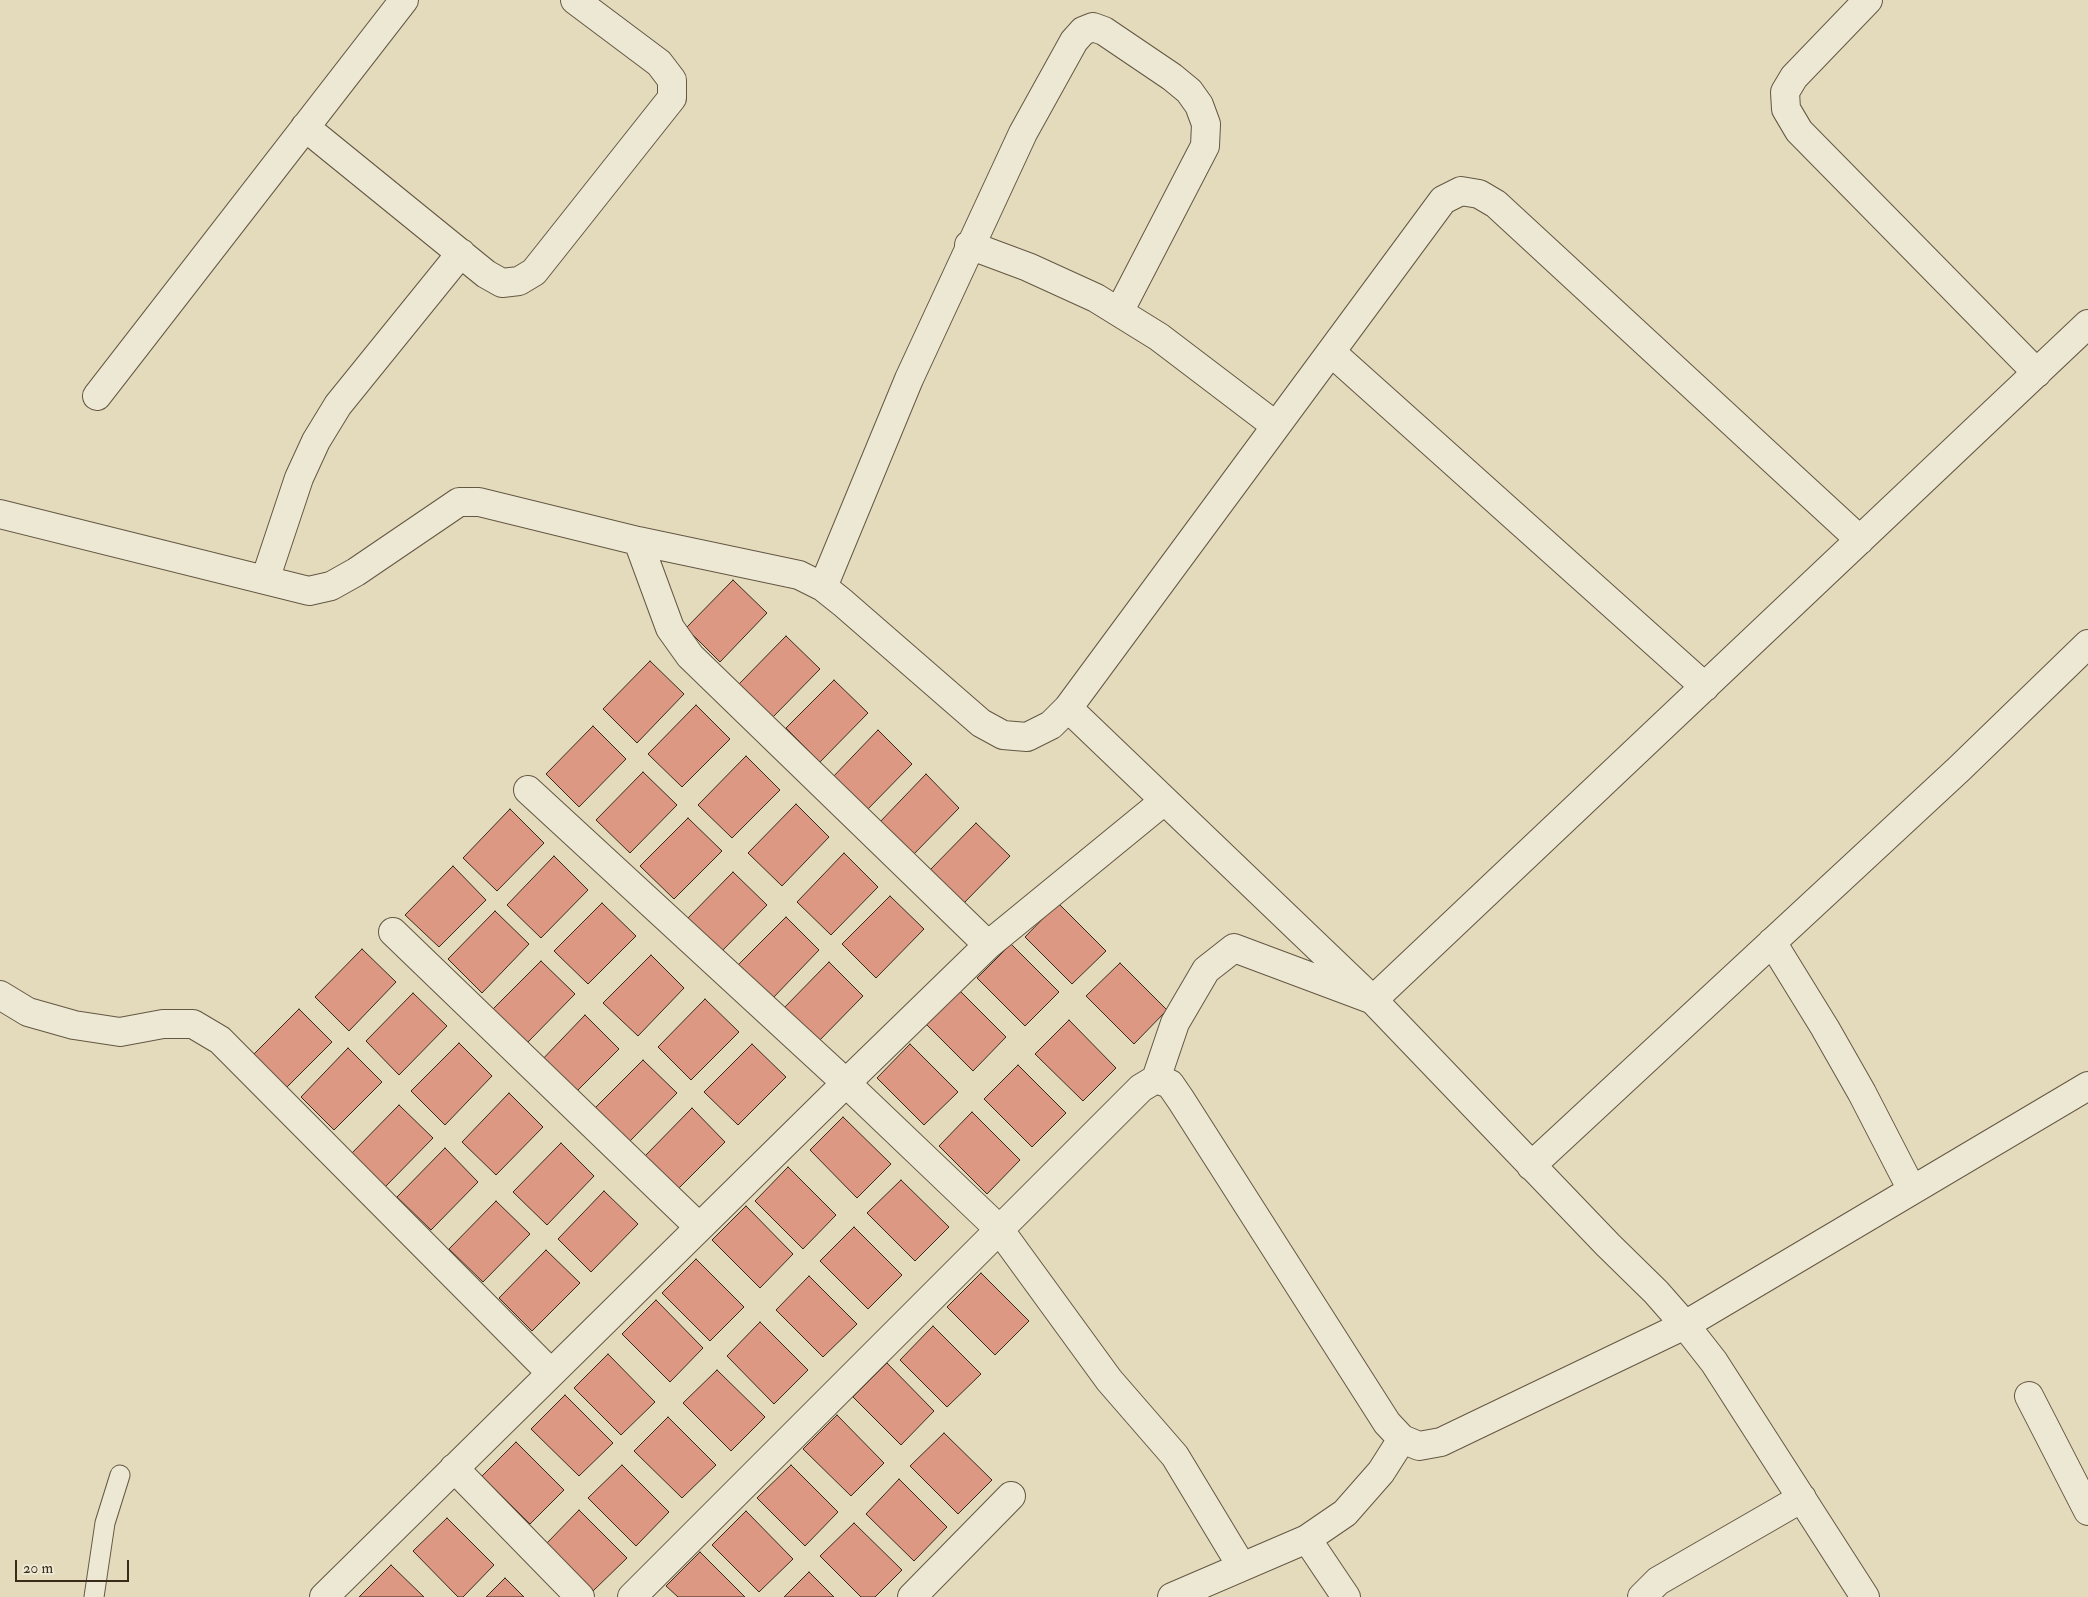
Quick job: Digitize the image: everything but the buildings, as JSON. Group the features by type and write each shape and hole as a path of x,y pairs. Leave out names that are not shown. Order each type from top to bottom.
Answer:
{"street":[{"path":"97,396 404,0"},
{"path":"305,127 486,274 502,283 519,281 534,272 672,98 672,80 659,63 575,0"},
{"path":"1868,0 1794,77 1786,92 1786,109 1799,131 2037,373"},
{"path":"822,587 909,379 1023,133 1074,41 1083,31 1094,27 1104,31 1172,77 1189,91 1199,105 1206,124 1205,146 1119,312"},
{"path":"0,514 310,591 332,586 356,572 459,502 479,502 638,541 799,575 822,587 981,723 1003,735 1027,736 1051,725 1068,708 1443,200 1461,191 1479,194 1496,204 1860,540"},
{"path":"969,246 1061,281 1119,312 1159,337 1276,426"},
{"path":"265,580 299,478 316,441 338,405 461,253"},
{"path":"1372,1000 2088,324"},
{"path":"1331,352 1704,687"},
{"path":"638,541 670,628 690,656 988,945"},
{"path":"1531,1166 1952,775 2088,644"},
{"path":"1068,708 1372,1000 1531,1166 1656,1292 1714,1362 1865,1597"},
{"path":"528,790 846,1083 999,1229 1109,1380 1175,1456 1242,1567"},
{"path":"324,1597 988,945 1164,801"},
{"path":"393,932 699,1228"},
{"path":"1772,942 1858,1085 1912,1190"},
{"path":"632,1597 1141,1088 1156,1079 1176,1023 1206,970 1234,948 1372,1000"},
{"path":"0,996 28,1012 74,1025 120,1032 163,1024 193,1024 220,1040 551,1373"},
{"path":"1156,1079 1170,1084 1182,1100 1387,1423 1402,1439 1419,1446 1441,1442 1685,1325 2088,1086"},
{"path":"2029,1396 2088,1511"},
{"path":"1172,1597 1307,1539 1345,1513 1381,1472 1402,1439"},
{"path":"454,1468 580,1597"},
{"path":"912,1597 1011,1496"},
{"path":"1642,1597 1658,1581 1802,1498"},
{"path":"1307,1539 1346,1597"}],"lane":[{"path":"94,1597 105,1524 120,1475"}]}
